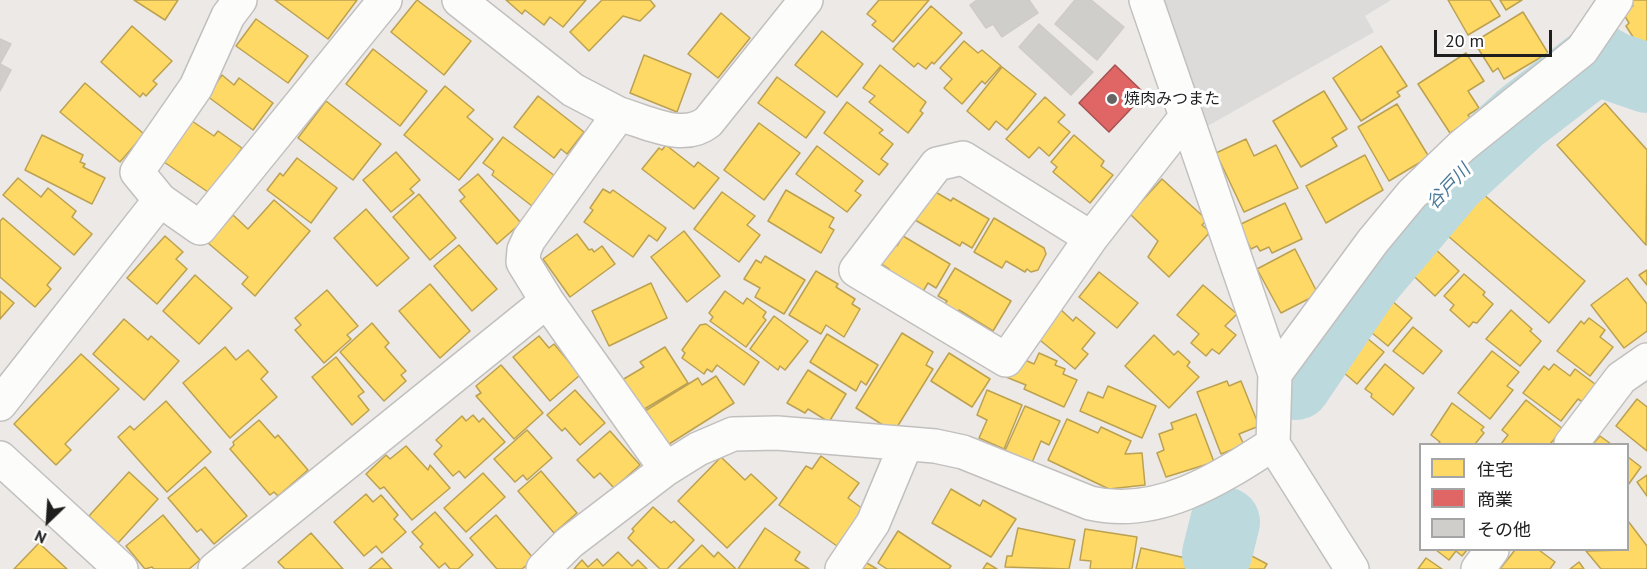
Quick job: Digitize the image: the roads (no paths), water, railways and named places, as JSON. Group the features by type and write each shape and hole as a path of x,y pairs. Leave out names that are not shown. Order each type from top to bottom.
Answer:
{"street":[{"path":"240,0 228,16 196,87 137,172 160,200 200,228 385,0"},
{"path":"471,4 573,90 619,114 685,133 698,130 708,122 806,0"},
{"path":"1146,0 1275,374 1273,444 1352,569"},
{"path":"1275,374 1373,241 1412,194 1462,146 1582,50 1616,0"},
{"path":"619,114 529,239 524,250 523,262 547,301 666,469"},
{"path":"1091,238 963,158 937,164 856,270 1006,360 1091,238 1185,118"},
{"path":"0,404 160,200"},
{"path":"215,569 547,301"},
{"path":"1572,443 1621,378 1647,360"},
{"path":"543,569 569,543 666,469 698,449 734,434 777,433 935,446 963,452 1105,507 1145,504 1196,491 1273,444"},
{"path":"842,569 873,523 906,444"},
{"path":"0,458 121,569"},
{"path":"1478,569 1491,551"}],"waterway":[{"name":"谷戸川","path":"1296,385 1365,283 1452,180 1521,117 1598,58 1612,66 1647,78"},
{"name":"谷戸川","path":"1217,554 1225,522"},
{"path":"1212,569 1217,554"}],"place":[{"name":"焼肉みつまた","path":"1112,99"}]}
